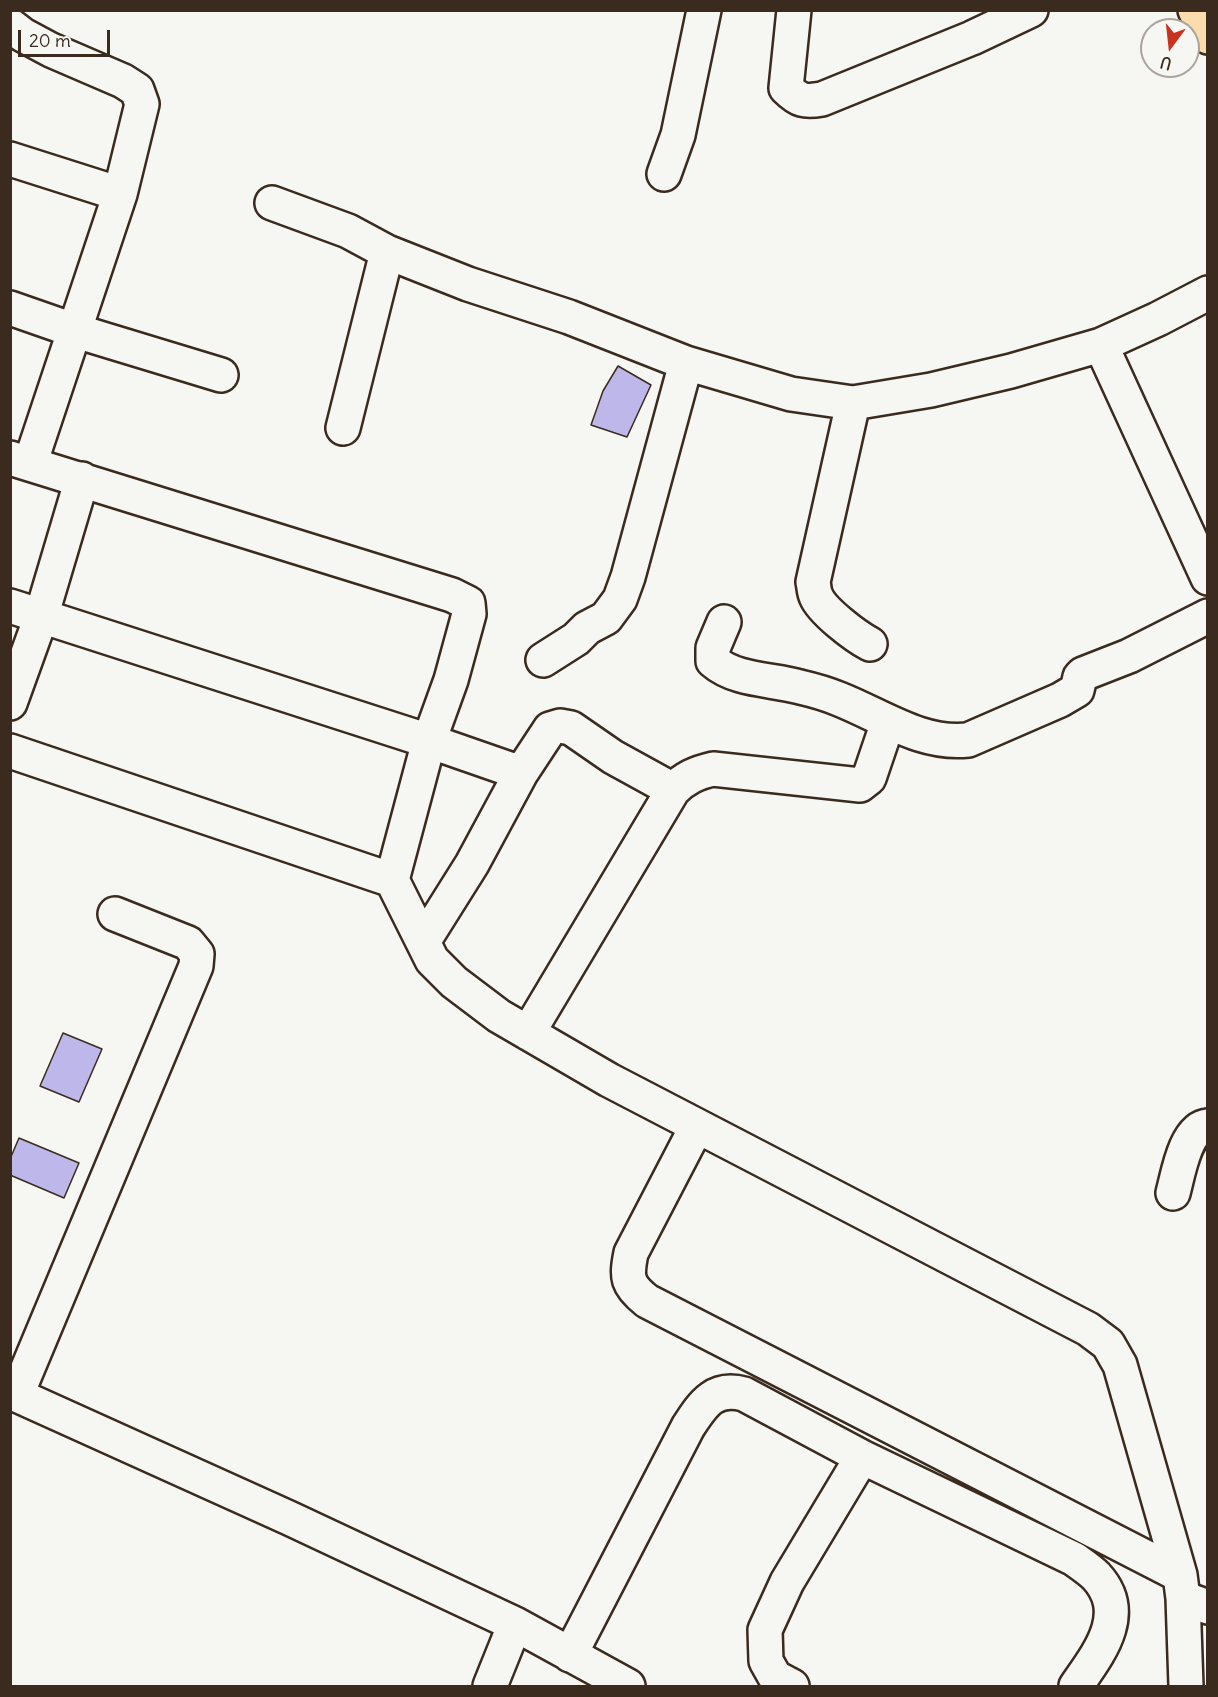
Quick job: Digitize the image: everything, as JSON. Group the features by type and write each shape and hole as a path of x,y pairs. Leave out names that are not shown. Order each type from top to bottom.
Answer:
{"highway":[{"path":"1195,10 1208,37"}],"street":[{"path":"664,174 678,135 704,10"},
{"path":"794,10 786,88 795,97 807,101 822,99 972,38 1031,10"},
{"path":"10,25 51,50 123,81 138,90 142,104 120,194 76,331 53,390 20,461 452,595 468,603 469,614 451,680 429,741 392,880 432,960 454,982 499,1016 528,1034 609,1080 1088,1329 1108,1344 1120,1365 1190,1593 1186,1686"},
{"path":"10,159 120,194"},
{"path":"272,203 348,231 387,252 468,284 569,317 686,363 791,394 853,404 932,390 1011,371 1101,345 1158,320 1208,293"},
{"path":"343,428 387,252"},
{"path":"10,308 76,331 221,375"},
{"path":"1101,345 1208,578"},
{"path":"543,660 576,639 587,628 606,618 620,599 686,363"},
{"path":"853,404 813,582 816,597 823,606 860,639 870,644"},
{"path":"10,703 41,617 82,479"},
{"path":"10,606 429,741 521,773"},
{"path":"724,622 713,648 713,661 722,669 797,686 839,699 888,722 936,739 953,741 968,740 1060,700 1077,690 1083,674 1129,656 1208,616"},
{"path":"528,1034 673,790 682,781 693,774 713,769 860,785 869,778 888,722"},
{"path":"423,942 472,864 521,773 550,729 560,726 570,728 613,757 673,790"},
{"path":"10,751 392,880"},
{"path":"115,914 188,943 197,954 196,966 14,1393 515,1624 628,1686"},
{"path":"697,1126 631,1252 627,1272 632,1289 647,1301 1190,1593"},
{"path":"1173,1193 1186,1147 1192,1135 1203,1126 1208,1126"},
{"path":"570,1655 688,1427 699,1410 714,1395 731,1390 744,1394 862,1457 1074,1559 1097,1577 1108,1597 1112,1615 1105,1644 1076,1686"},
{"path":"792,1686 775,1677 766,1661 765,1630 786,1582 862,1457"},
{"path":"490,1686 515,1624"}],"building":[{"path":"618,366 651,385 627,437 591,425 603,391"},
{"path":"63,1033 102,1049 79,1102 40,1086"},
{"path":"19,1138 79,1163 64,1198 10,1175 10,1159"}]}
